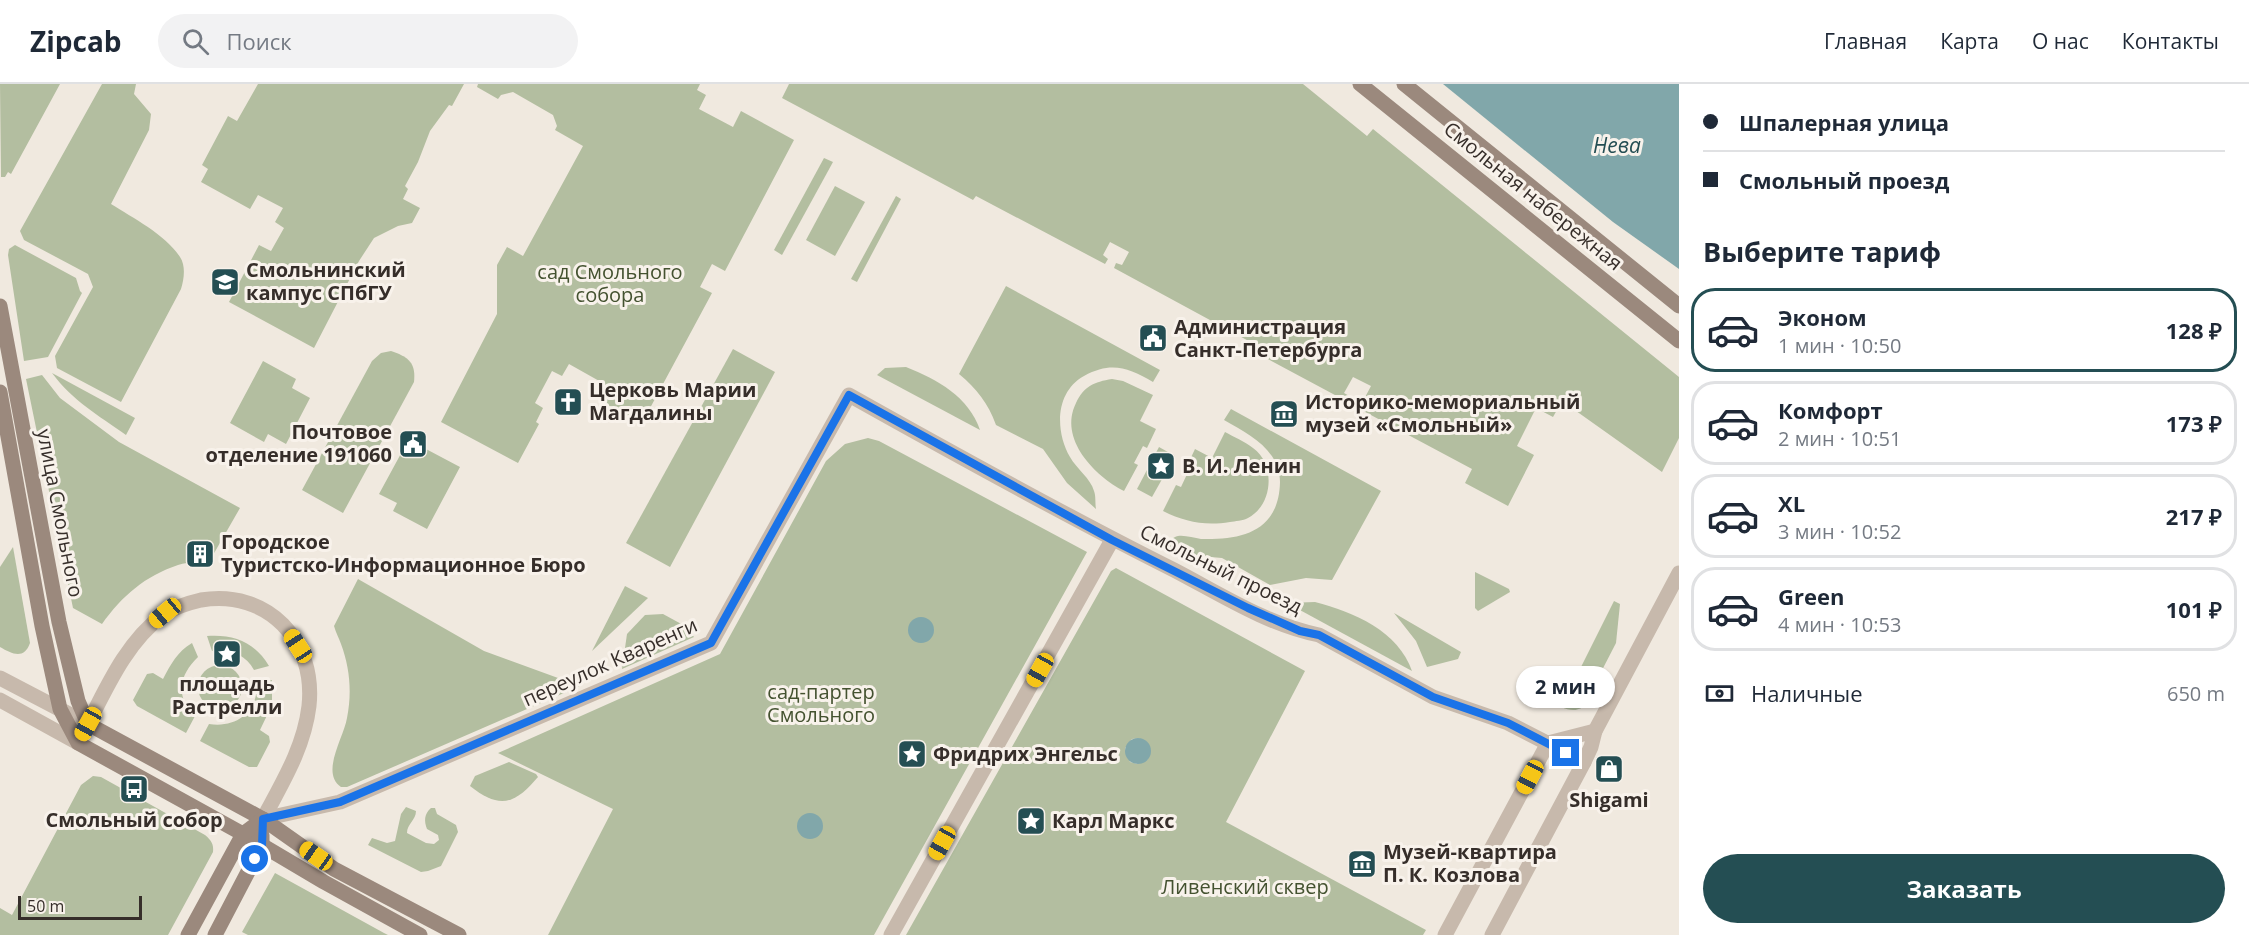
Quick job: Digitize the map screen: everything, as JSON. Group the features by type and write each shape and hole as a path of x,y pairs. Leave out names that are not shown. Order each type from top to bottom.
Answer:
{"street":[{"name":"Смольная набережная","path":"1360,84 1679,341"},
{"name":"Смольная набережная","path":"1404,84 1679,306"},
{"name":"улица Смольного","path":"0,306 59,622 78,701 88,724"},
{"name":"улица Смольного","path":"0,392 42,626 60,709 78,743"},
{"name":"Смольный проезд","path":"849,395 1112,540 1248,608 1300,631 1319,635 1433,697 1508,723 1584,762"},
{"name":"переулок Кваренги","path":"263,819 340,802 711,643 849,395"},
{"path":"891,935 1112,540"},
{"path":"1492,935 1584,762 1595,731 1679,573"},
{"path":"78,743 127,653 144,631 165,613 187,603 214,598 236,598 256,605 275,616 288,630 302,654 309,682 309,706 304,733 296,756 263,819 262,845 215,935"},
{"path":"0,678 263,819 334,869 459,935"},
{"path":"0,700 420,935"},
{"path":"1445,935 1548,743 1595,731"},
{"path":"188,935 243,834 263,819"}],"green space":[{"path":"0,84 60,84 11,174 8,172 5,177 1,177"},
{"path":"102,84 136,84 134,94 151,114 149,130 111,204 166,241 180,257 184,268 181,289 121,402 57,368 55,356 93,287 88,274 24,240 20,231"},
{"path":"258,84 464,84 452,106 449,105 430,131 418,162 405,186 408,189 403,199 420,208 412,223 398,226 374,238 359,261 314,348 229,302 259,245 271,251 284,228 275,222 283,208 258,195 250,209 201,182 208,169 202,165 228,116 237,121"},
{"name":"сад Смольного собора","path":"478,84 700,84 697,90 706,95 699,109 733,127 741,111 794,140 725,271 712,264 700,287 712,293 642,423 593,397 601,382 569,364 562,376 552,371 535,403 543,408 536,422 539,424 518,463 441,422 497,314 497,265 507,247 523,256 583,146 555,130 557,126 553,115 513,92 501,95 498,99 477,87"},
{"path":"789,84 1303,84 1367,136 1373,129 1679,377 1679,438 1662,472 1562,401 1553,417 1536,408 1517,446 1534,455 1508,506 1465,483 1472,469 1354,406 1357,401 1362,403 1371,386 1353,377 1344,393 1351,397 1348,402 1253,351 1256,345 1114,268 1116,263 1122,265 1129,252 1110,242 1103,255 1108,259 1105,264 976,196 973,200 782,98"},
{"path":"824,158 833,162 782,255 774,250"},
{"path":"835,186 865,202 835,256 806,240"},
{"path":"896,196 901,199 857,282 851,279"},
{"path":"15,245 76,278 82,293 48,357 24,361 8,255 9,249"},
{"path":"1006,286 1160,370 1153,382 1120,368 1094,371 1074,383 1067,392 1060,413 1062,436 1070,457 1092,487 1096,509 1067,483 1043,449 996,425 981,397 959,374"},
{"path":"733,349 775,372 670,567 626,543"},
{"path":"391,351 407,358 410,362 414,370 414,382 343,513 302,490 372,361 381,353"},
{"path":"263,361 296,379 292,388 310,398 286,444 268,434 264,442 230,423"},
{"path":"906,367 940,384 960,399 975,418 980,430 877,375 885,368"},
{"path":"52,373 135,418 126,435 77,400"},
{"path":"42,375 60,398 119,442 240,508 213,555 166,570 145,581 126,596 102,624 73,608 26,379"},
{"path":"1112,379 1123,381 1153,395 1140,421 1156,429 1147,448 1143,446 1134,463 1138,465 1124,491 1091,466 1082,455 1072,430 1072,417 1082,392 1095,383"},
{"path":"1231,409 1381,491 1332,580 1306,578 1270,585 1222,558 1188,555 1163,547 1178,536 1216,539 1244,534 1266,522 1273,512 1278,499 1280,482 1275,461 1253,437 1224,420"},
{"path":"1225,432 1253,448 1265,464 1268,484 1263,504 1244,520 1212,524 1179,518 1163,511 1176,485 1181,487 1189,470 1186,468 1195,449 1212,458"},
{"name":"сад-партер Смольного","path":"868,438 879,441 1087,552 874,935 548,935 613,809 498,753 720,654 826,461 845,444"},
{"path":"1159,447 1175,456 1152,497 1137,489"},
{"path":"404,448 422,457 426,449 460,467 427,529 393,511 397,503 379,494"},
{"path":"13,547 30,643 21,654 9,652 0,647 0,567"},
{"name":"Ливенский сквер","path":"1116,568 1305,671 1226,822 1426,930 1423,935 906,935 1111,571","holes":["1139,738 1150,754 1147,760 1137,764 1130,762 1125,748 1132,739"]},
{"path":"1475,572 1509,589 1510,592 1478,611 1475,608"},
{"path":"358,579 484,651 580,686 347,787 341,787 335,781 333,764 347,718 350,690 346,662 334,626"},
{"path":"625,586 648,598 592,651"},
{"path":"1614,601 1620,604 1616,643 1583,707 1572,710 1561,707"},
{"path":"1315,602 1345,611 1373,625 1396,645 1412,671 1287,603"},
{"path":"1394,613 1461,652 1458,659 1427,667 1416,641"},
{"path":"663,614 685,626 694,637 622,669 627,634 645,615"},
{"path":"207,636 226,636 242,641 257,651 269,666 254,670 242,656 225,651 212,651"},
{"path":"192,643 198,657 183,679 182,694 184,701 195,716 186,733 137,706 133,700 147,674 153,673 163,679 178,654"},
{"path":"220,665 229,666 236,671 241,678 241,696 236,703 229,708 220,709 211,708 204,703 199,696 198,687 199,678 204,671 211,666"},
{"path":"272,680 272,705 260,730 269,736 270,742 257,767 249,767 200,741 209,724 228,724 249,711 256,695 257,685"},
{"path":"509,762 538,777 514,798 507,801 490,799 470,786 475,776"},
{"path":"93,776 101,777 205,835 212,842 213,852 168,935 0,935 0,908 12,915 81,785"},
{"path":"406,807 416,811 407,833 426,843 434,844 439,840 438,835 426,826 426,815 431,808 435,808 437,814 456,825 458,832 441,866 421,872 368,845 372,838 387,843 395,841 401,814"},
{"path":"275,873 388,935 248,935 242,932"}],"water":[{"name":"Нева","path":"1443,84 1679,84 1679,269 1613,222"},
{"path":"921,617 930,621 934,630 930,639 921,643 912,639 908,630 912,621"},
{"path":"1138,738 1147,742 1151,751 1147,760 1138,764 1129,760 1125,751 1129,742"},
{"path":"810,813 819,817 823,826 819,835 810,839 801,835 797,826 801,817"}],"place":[{"name":"Смольнинский кампус СПбГУ","path":"225,282"},
{"name":"Администрация Санкт-Петербурга","path":"1153,338"},
{"name":"Церковь Марии Магдалины","path":"568,402"},
{"name":"Историко-мемориальный музей «Смольный»","path":"1284,414"},
{"name":"Почтовое отделение 191060","path":"413,444"},
{"name":"В. И. Ленин","path":"1161,466"},
{"name":"Городское Туристско-Информационное Бюро","path":"200,554"},
{"name":"площадь Растрелли","path":"227,654"},
{"name":"Фридрих Энгельс","path":"912,754"},
{"name":"Shigami","path":"1609,769"},
{"name":"Смольный собор","path":"134,789"},
{"name":"Карл Маркс","path":"1031,821"},
{"name":"Музей-квартира П. К. Козлова","path":"1362,864"}],"route":[{"path":"255,859 262,845 263,819 340,802 711,643 849,395 1112,540 1248,608 1300,631 1319,635 1433,697 1508,723 1566,753"}]}
